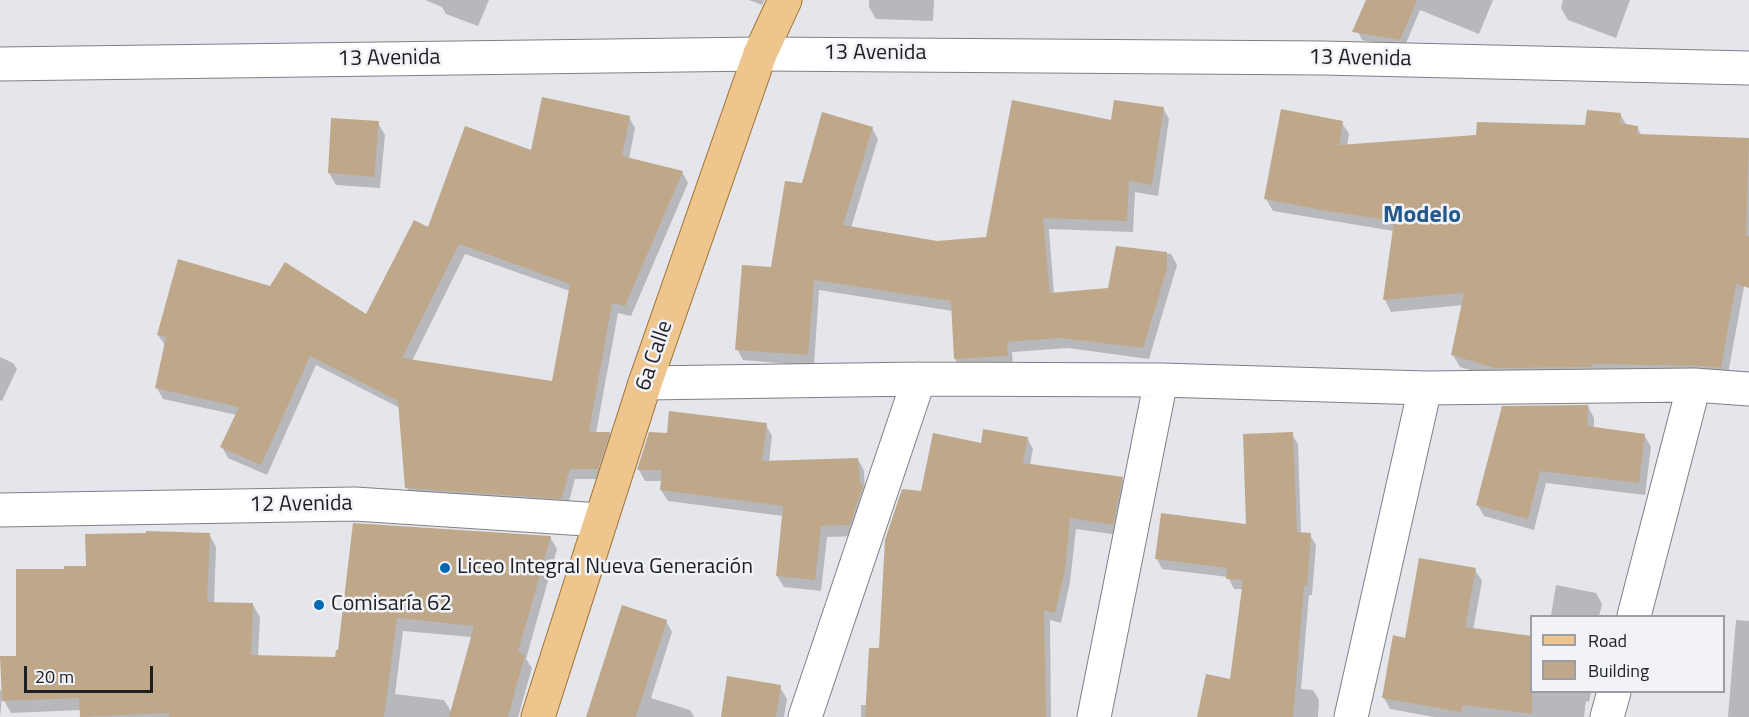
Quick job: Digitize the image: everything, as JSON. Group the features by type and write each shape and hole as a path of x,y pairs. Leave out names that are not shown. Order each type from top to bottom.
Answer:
{"main road":[{"name":"6a Calle","path":"538,717 645,382 760,54 785,0"}],"street":[{"name":"13 Avenida","path":"0,64 760,54 1323,57 1749,68"},
{"path":"645,382 919,379 1161,380 1425,388 1694,385 1749,389"},
{"path":"805,717 919,379"},
{"path":"1094,717 1161,380"},
{"path":"1634,615 1694,385"},
{"path":"1351,717 1425,388"},
{"name":"12 Avenida","path":"0,510 355,504 601,520"},
{"path":"1607,717 1614,693"}],"building":[{"path":"1366,0 1417,0 1400,40 1352,32"},
{"path":"542,97 630,116 622,156 683,171 625,306 612,303 589,432 610,432 598,469 570,469 561,499 405,488 398,401 310,356 261,465 220,447 239,407 155,388 166,337 157,335 178,259 270,286 285,262 366,314 414,220 428,227 465,126 531,150","holes":["459,244 570,284 552,381 402,358"]},
{"path":"1012,100 1111,120 1114,100 1164,107 1152,185 1129,181 1127,221 1043,218 1050,293 1108,288 1116,246 1167,252 1167,269 1143,348 1061,338 1007,342 1008,356 954,359 951,301 814,280 808,355 735,350 742,265 771,267 785,181 802,183 822,112 873,127 843,225 937,241 986,237"},
{"path":"1281,109 1343,121 1339,145 1476,135 1477,122 1585,125 1587,110 1621,113 1620,123 1638,126 1637,134 1749,138 1746,236 1749,236 1749,288 1736,284 1721,368 1592,364 1592,367 1495,368 1451,355 1464,293 1383,300 1394,221 1264,199"},
{"path":"331,118 379,121 374,177 328,173"},
{"path":"1588,405 1587,426 1645,434 1639,483 1540,471 1528,519 1476,505 1502,406"},
{"path":"669,411 767,423 762,461 858,458 860,485 863,485 850,525 821,526 815,580 776,576 783,506 660,490 662,470 637,470 649,432 667,433"},
{"path":"983,429 1028,437 1023,463 1123,477 1113,525 1070,518 1065,570 1055,613 1044,610 1046,717 865,717 869,648 879,648 885,540 902,489 921,491 933,433 981,443"},
{"path":"1293,432 1297,532 1311,533 1307,586 1304,585 1293,717 1197,717 1206,674 1230,679 1243,580 1226,579 1227,568 1155,559 1161,513 1246,524 1243,434"},
{"path":"353,523 551,536 518,652 525,655 508,717 449,717 474,626 397,618 384,717 169,717 169,713 80,717 79,698 2,701 0,656 16,656 16,569 64,569 64,566 86,566 85,534 146,533 146,531 210,533 207,602 253,603 251,655 335,657 336,650 338,650"},
{"path":"1419,558 1476,568 1465,627 1530,636 1532,714 1463,705 1461,712 1382,698 1393,635 1405,638"},
{"path":"622,605 667,620 636,717 586,717"},
{"path":"727,676 781,685 776,717 721,717"}],"place":[{"name":"Liceo Integral Nueva Generación","path":"445,568"},
{"name":"Comisaría 62","path":"319,605"}],"district":[{"name":"Modelo","path":"1422,216"}]}
